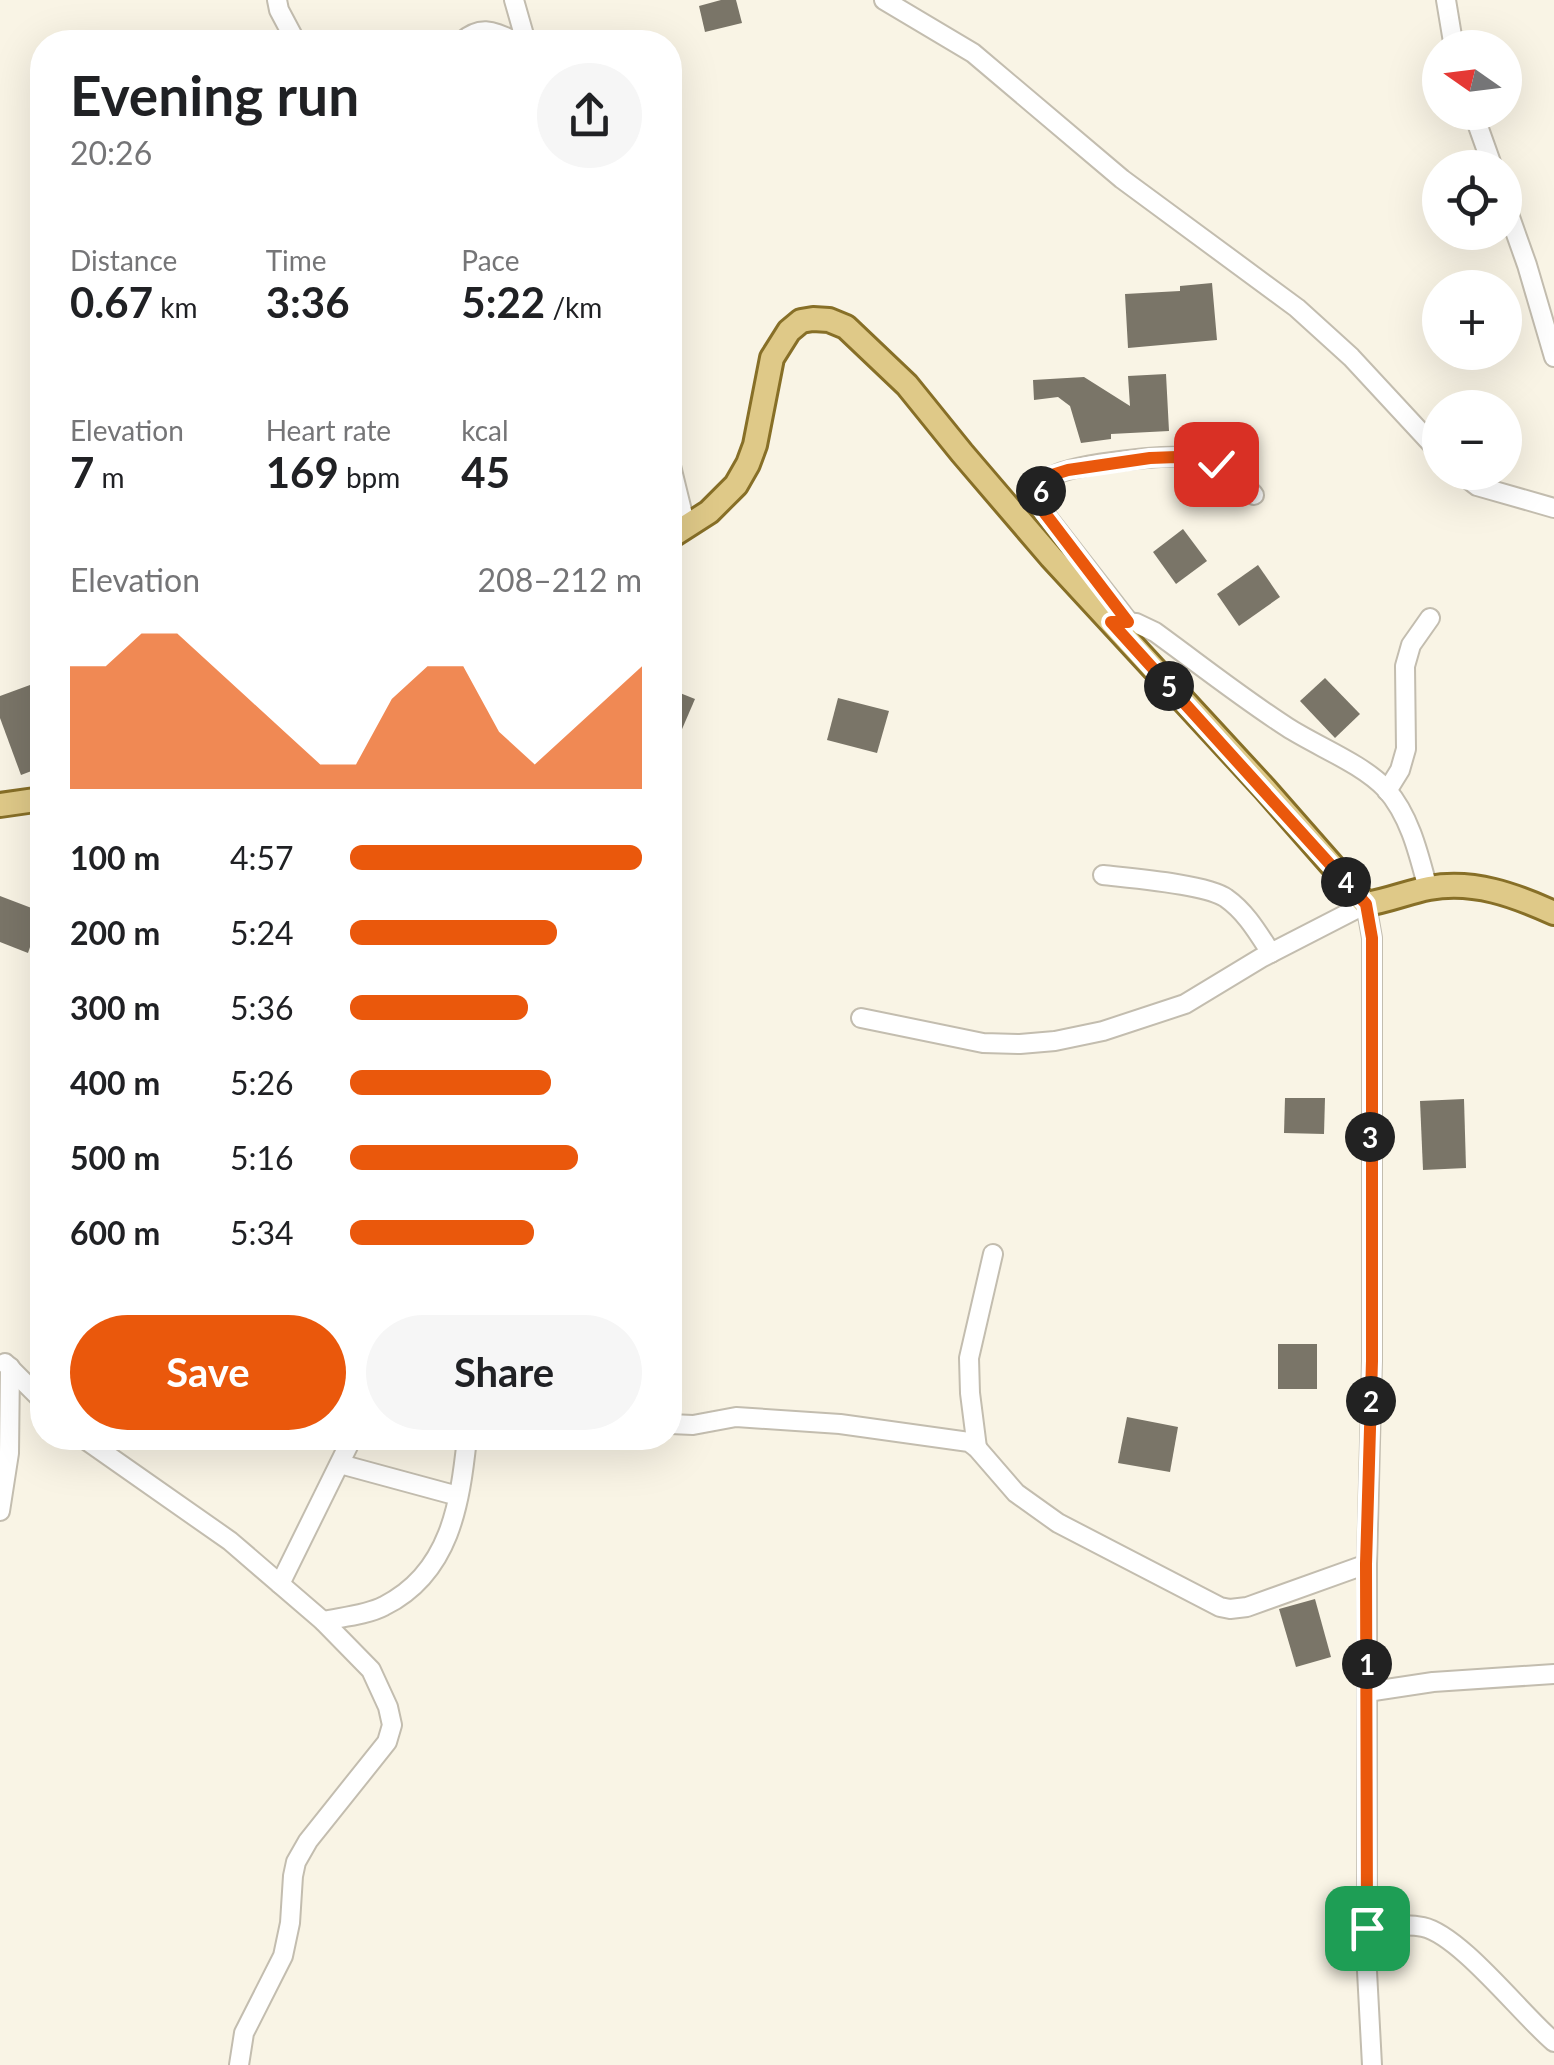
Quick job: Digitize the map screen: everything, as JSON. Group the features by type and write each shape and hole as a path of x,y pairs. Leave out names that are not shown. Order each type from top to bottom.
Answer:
{"main road":[{"path":"682,529 709,512 736,485 748,464 772,358 789,331 813,319 846,327 906,385 1051,557 1119,622 1366,904 1451,886 1498,891 1554,914"},
{"path":"0,805 30,800"}],"street":[{"path":"277,0 290,30"},
{"path":"514,0 523,30"},
{"path":"884,0 973,53 1122,179 1297,308 1351,357 1422,434"},
{"path":"1446,0 1451,30"},
{"path":"1522,250 1554,357"},
{"path":"1254,494 1216,464 1196,459 1150,458 1052,475 1044,484 1040,503 1119,622 1155,632 1276,720 1369,774 1387,791 1408,827 1428,888"},
{"path":"1491,490 1554,508"},
{"path":"1387,791 1400,770 1406,749 1408,656 1430,618"},
{"path":"1102,875 1218,893 1248,919 1271,953"},
{"path":"861,1018 983,1044 1055,1041 1103,1031 1186,1004 1271,953 1366,904 1372,938 1372,1361 1366,1564 1367,1971 1372,2065"},
{"path":"978,1448 968,1358 993,1254"},
{"path":"5,1364 30,1388"},
{"path":"0,1512 8,1454 5,1364"},
{"path":"682,1425 736,1417 840,1424 959,1440 978,1448 1016,1493 1058,1523 1220,1607 1247,1607 1366,1564"},
{"path":"100,1450 230,1541 323,1621 371,1670 392,1724 388,1742 308,1841 296,1862 283,1956 244,2033 239,2065"},
{"path":"280,1584 346,1450"},
{"path":"323,1621 381,1608 422,1579 453,1524 465,1450"},
{"path":"340,1464 458,1496"},
{"path":"1368,1692 1433,1682 1554,1674"},
{"path":"1367,1928 1406,1925 1437,1932 1468,1956 1554,2042"}],"building":[{"path":"736,0 742,23 705,32 699,6"},
{"path":"1212,283 1217,340 1128,348 1125,294 1180,291 1180,286"},
{"path":"1166,374 1169,431 1111,434 1111,439 1081,443 1070,406 1058,397 1034,400 1033,380 1084,377 1130,406 1128,376"},
{"path":"1183,529 1207,561 1176,584 1153,552"},
{"path":"1258,565 1280,597 1239,626 1217,594"},
{"path":"1325,678 1360,714 1335,738 1300,701"},
{"path":"30,685 30,772 21,775 0,718 0,696"},
{"path":"682,694 695,699 682,729"},
{"path":"838,698 889,711 877,753 827,740"},
{"path":"0,896 30,907 30,947 28,953 0,942"},
{"path":"1285,1098 1325,1098 1324,1134 1284,1133"},
{"path":"1464,1099 1466,1168 1423,1170 1420,1101"},
{"path":"1278,1344 1317,1344 1317,1389 1278,1389"},
{"path":"1127,1417 1178,1427 1170,1472 1118,1463"},
{"path":"1315,1599 1331,1657 1296,1667 1279,1609"}],"route":[{"path":"1216,464 1177,457 1150,458 1068,470 1052,475 1044,484 1040,503 1128,622 1111,622 1366,904 1372,938 1367,1928"}]}
